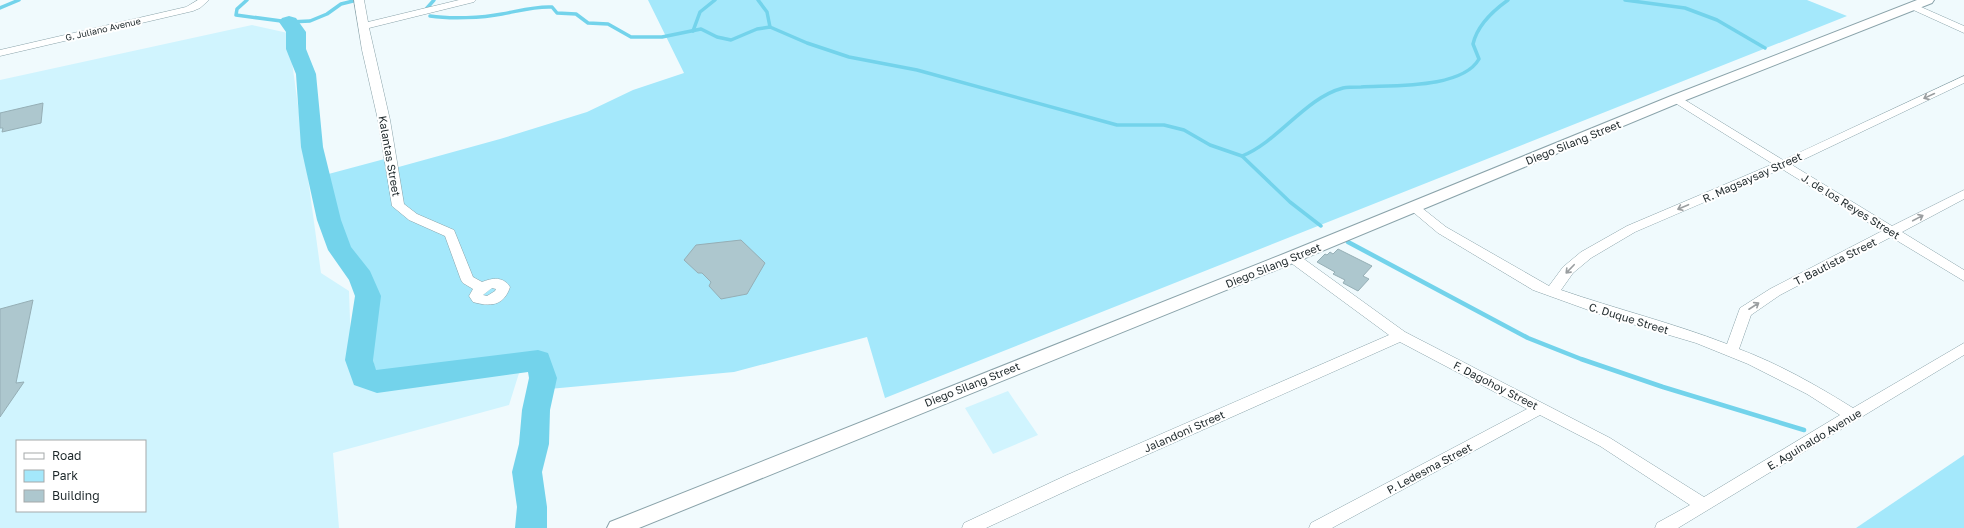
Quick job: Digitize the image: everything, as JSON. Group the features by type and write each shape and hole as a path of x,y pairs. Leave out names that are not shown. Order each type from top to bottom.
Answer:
{"street":[{"name":"G. Juliano Avenue","path":"0,53 190,9 197,6 204,0"},
{"path":"364,26 471,0"},
{"name":"Diego Silang Street","path":"617,528 1292,257 1676,99 1928,0"},
{"name":"Kalantas Street","path":"360,4 368,50 384,120 398,206 413,217 450,233 468,280 481,287"},
{"path":"1912,6 1964,30"},
{"name":"R. Magsaysay Street","path":"1552,292 1568,270 1586,254 1631,229 1784,164 1964,79"},
{"name":"J. de los Reyes Street","path":"1676,99 1964,276"},
{"name":"T. Bautista Street","path":"1731,352 1745,312 1775,292 1964,194"},
{"name":"C. Duque Street","path":"1414,207 1442,230 1494,263 1538,287 1610,312 1700,339 1753,360 1812,390 1852,415"},
{"name":"F. Dagohoy Street","path":"1292,257 1400,336 1542,408 1605,442 1704,505"},
{"name":"Jalandoni Street","path":"970,528 1073,480 1400,336"},
{"name":"E. Aguinaldo Avenue","path":"1663,528 1704,505 1964,348"},
{"name":"P. Ledesma Street","path":"1317,528 1542,408"}],"shaded area":[{"path":"252,25 288,33 321,273 349,291 352,379 371,390 520,370 509,405 333,453 339,528 0,528 0,80"},
{"path":"1008,391 1038,435 993,454 965,408"}],"green space":[{"path":"648,0 1807,0 1847,16 885,398 867,337 734,372 549,389 535,358 392,376 375,370 368,334 365,292 335,242 321,176 392,157 395,168 500,139 587,112 633,90 684,73"},
{"path":"1964,455 1964,528 1856,528"}],"building":[{"path":"43,103 41,123 2,132 3,128 0,128 0,113"},
{"path":"741,240 765,263 747,294 721,299 709,286 711,282 702,273 698,273 684,260 696,245"},
{"path":"1338,249 1372,266 1363,276 1369,279 1358,291 1343,283 1345,280 1333,274 1335,272 1317,262 1325,254 1327,255 1330,252 1333,254"},
{"path":"33,300 16,383 24,382 0,417 0,309"}],"waterway":[{"path":"0,8 19,0"},
{"path":"247,0 237,9 236,15 289,22 310,21 327,14 341,4 357,0"},
{"path":"427,8 434,0"},
{"path":"693,31 700,12 715,0"},
{"path":"758,0 767,12 770,27"},
{"path":"1242,156 1268,140 1304,110 1329,93 1347,87 1425,84 1458,76 1470,69 1479,59 1473,44 1478,31 1492,14 1508,0"},
{"path":"1625,0 1685,8 1717,20 1765,48"},
{"path":"430,16 447,18 476,17 533,8 552,7 557,13 576,14 588,23 608,24 631,37 662,37 693,31"},
{"path":"289,22 296,32 296,49 306,74 312,147 329,220 340,250 361,277 368,296 359,360 364,377 377,382 538,360 543,378 536,410 534,444 527,472 532,507 531,528"},
{"path":"693,31 701,29 717,37 731,40 757,29 770,27"},
{"path":"770,27 807,43 849,57 917,70 1117,125 1164,125 1184,130 1210,145 1242,156"},
{"path":"1242,156 1290,202 1321,226"},
{"path":"1348,242 1528,338 1581,359 1663,387 1804,430"}]}
